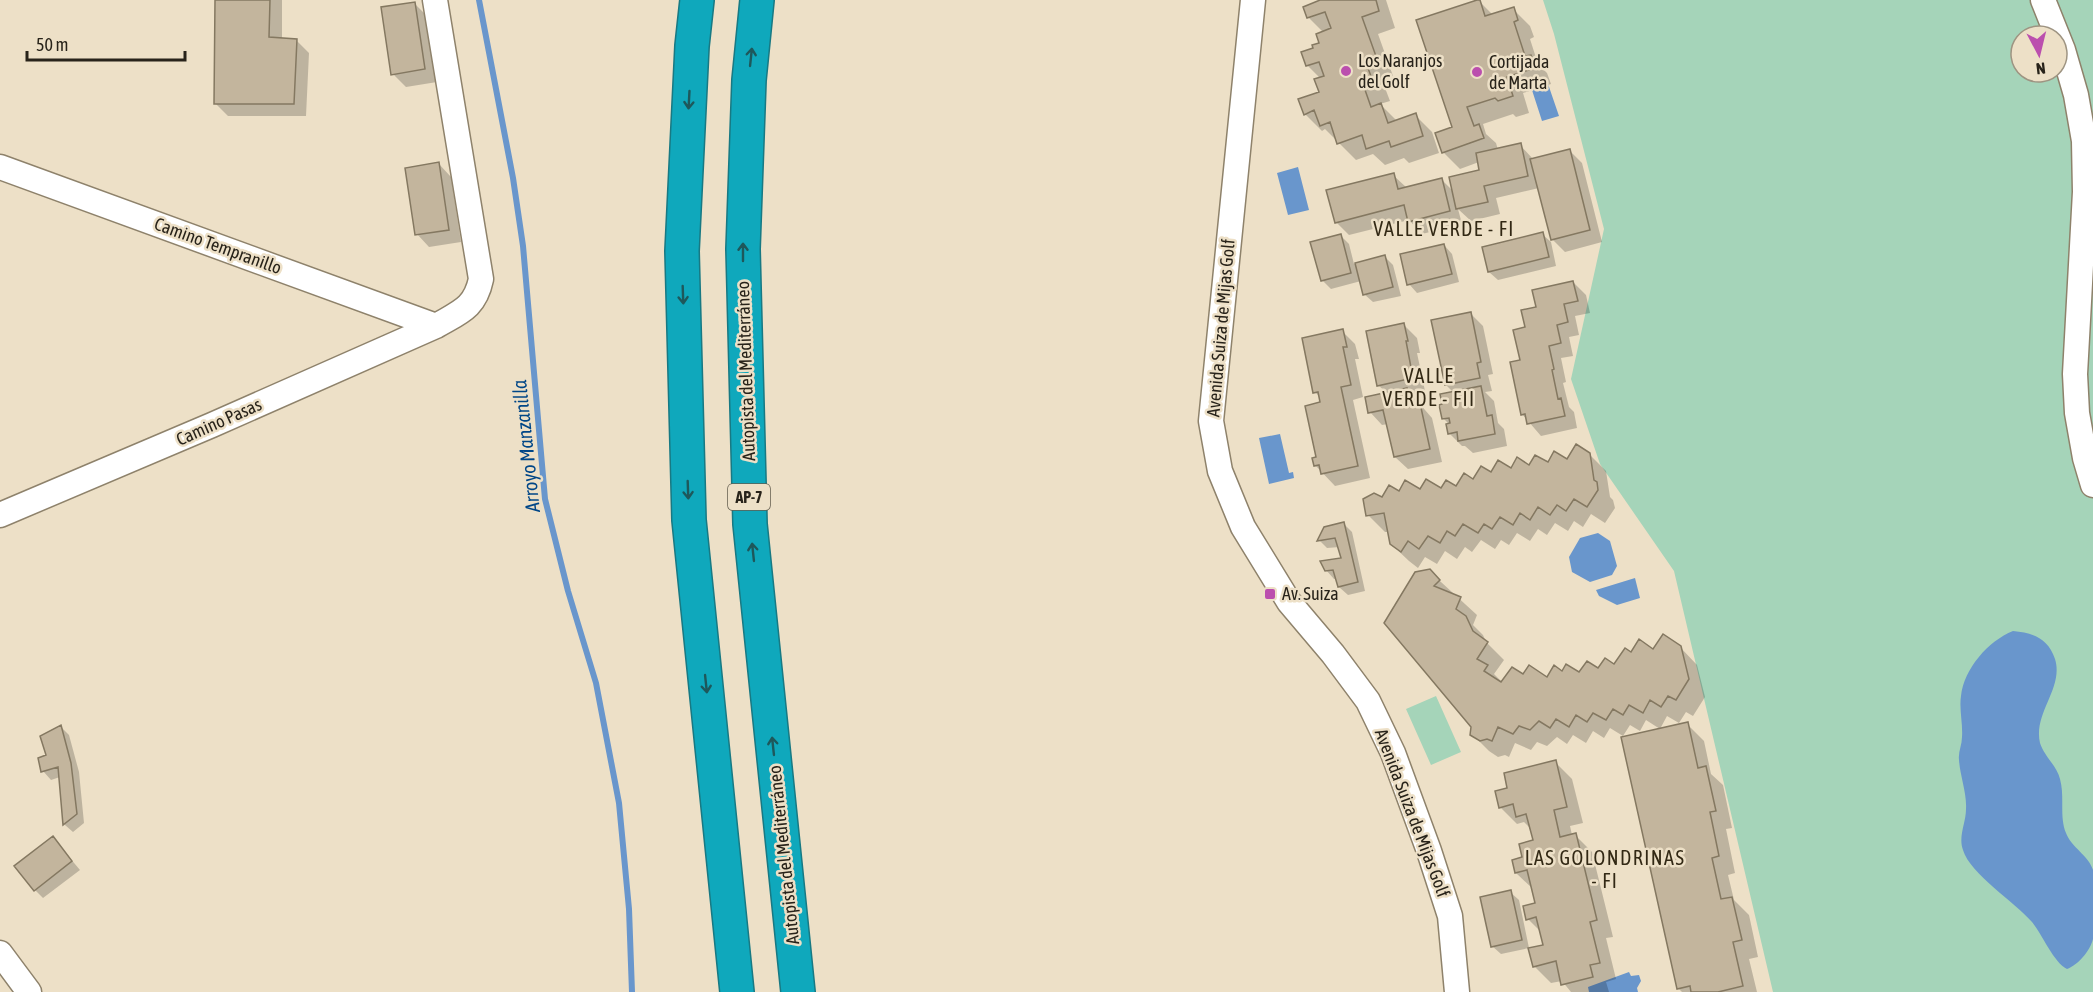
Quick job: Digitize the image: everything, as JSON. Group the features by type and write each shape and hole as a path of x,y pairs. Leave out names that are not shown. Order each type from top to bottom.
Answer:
{"highway":[{"path":"697,0 692,46 682,251 689,520 737,992"},
{"name":"Autopista del Mediterráneo","path":"757,0 749,80 743,249 750,524 798,992"}],"street":[{"name":"Camino Pasas","path":"0,515 436,326 468,307 478,293 481,279 435,0"},
{"name":"Avenida Suiza de Mijas Golf","path":"1253,0 1211,421 1220,471 1243,527 1261,560 1289,602 1368,700 1393,753 1450,916 1457,992"},
{"path":"2043,0 2063,50 2076,95 2084,141 2085,192 2075,374 2077,413 2085,458 2093,485"},
{"name":"Camino Tempranillo","path":"0,167 436,326"},
{"path":"0,953 29,992"}],"green space":[{"path":"1543,0 2093,0 2093,992 1773,992 1674,571 1600,464 1571,379 1604,229 1554,34"},
{"path":"1436,696 1461,752 1431,765 1406,709"}],"water":[{"path":"1547,81 1559,116 1542,121 1531,87"},
{"path":"1298,167 1309,210 1288,215 1277,173"},
{"path":"1280,434 1289,473 1293,472 1294,478 1269,484 1259,438"},
{"path":"1598,533 1610,541 1617,566 1612,575 1590,582 1572,572 1569,557 1580,538"},
{"path":"1635,578 1640,598 1617,605 1599,596 1596,590"},
{"path":"2013,631 2027,633 2044,641 2055,659 2057,670 2041,721 2040,743 2060,779 2063,820 2068,838 2088,860 2093,870 2093,939 2083,957 2067,969 2053,955 2032,922 1974,869 1962,845 1966,809 1959,757 1962,740 1963,686 1972,666 1986,649"},
{"path":"1629,972 1631,976 1639,975 1641,981 1637,988 1638,992 1589,992 1588,987"}],"building":[{"path":"215,0 270,0 269,37 297,39 294,104 214,104"},
{"name":"Los Naranjos del Golf","path":"1320,0 1376,0 1379,11 1362,17 1377,59 1366,63 1374,84 1364,87 1371,107 1381,103 1388,123 1416,113 1423,136 1391,147 1389,141 1366,149 1362,135 1337,144 1330,122 1320,126 1314,110 1304,115 1298,99 1319,92 1314,79 1324,76 1319,62 1306,66 1301,52 1319,43 1316,34 1331,28 1325,12 1307,18 1303,7"},
{"name":"Cortijada de Marta","path":"1480,0 1485,16 1514,7 1518,20 1514,22 1525,56 1531,55 1535,68 1507,77 1513,96 1498,101 1495,98 1467,107 1474,126 1479,124 1484,138 1442,153 1435,133 1452,127 1416,20"},
{"path":"415,2 425,69 391,75 381,7"},
{"path":"1521,143 1528,176 1484,186 1488,202 1456,209 1449,177 1479,170 1476,153"},
{"path":"1570,149 1590,230 1551,240 1530,159"},
{"path":"439,162 449,230 415,235 405,168"},
{"path":"1394,173 1398,189 1442,178 1450,211 1408,222 1404,205 1335,223 1326,190"},
{"path":"1543,232 1549,257 1488,272 1482,247"},
{"path":"1341,234 1351,273 1321,281 1310,242"},
{"path":"1444,244 1452,274 1407,285 1400,254"},
{"path":"1385,255 1393,287 1363,295 1355,263"},
{"path":"1573,281 1578,301 1564,304 1568,322 1557,325 1561,343 1549,346 1558,399 1561,398 1565,416 1527,424 1525,414 1521,415 1510,362 1520,360 1513,330 1525,327 1521,310 1536,307 1532,290"},
{"path":"1471,312 1481,362 1477,363 1480,378 1445,385 1431,320"},
{"path":"1404,323 1413,378 1377,386 1366,331"},
{"path":"1343,329 1347,347 1343,347 1351,385 1341,387 1358,466 1321,474 1319,465 1314,466 1312,458 1316,457 1305,406 1320,402 1318,392 1313,393 1302,338"},
{"path":"1481,386 1487,416 1492,415 1495,434 1458,441 1457,432 1448,434 1446,424 1450,423 1449,418 1442,419 1439,405 1442,404 1440,394"},
{"path":"1407,388 1411,405 1420,403 1430,449 1394,457 1383,410 1368,413 1365,397"},
{"path":"1576,444 1590,453 1594,480 1597,482 1598,490 1587,507 1574,499 1566,511 1557,505 1550,515 1538,507 1530,520 1520,513 1513,525 1500,517 1492,529 1484,524 1478,533 1463,524 1455,536 1447,531 1440,543 1428,536 1419,549 1408,541 1401,552 1390,544 1384,513 1366,516 1363,499 1374,493 1382,497 1389,485 1399,491 1405,480 1420,489 1426,479 1441,488 1446,480 1456,486 1464,473 1473,479 1481,466 1491,472 1498,460 1511,468 1517,457 1529,465 1535,455 1548,462 1554,451 1567,459"},
{"path":"1344,522 1358,582 1338,587 1333,570 1325,571 1320,561 1341,558 1335,538 1317,541 1324,527"},
{"path":"1430,569 1440,580 1434,586 1461,597 1456,609 1466,616 1473,631 1488,642 1477,659 1488,665 1484,671 1501,682 1512,667 1523,674 1529,665 1547,677 1554,665 1562,671 1566,664 1579,672 1587,661 1598,668 1605,658 1614,664 1625,648 1631,652 1639,639 1653,649 1663,634 1681,646 1689,679 1676,700 1668,696 1661,707 1650,700 1643,713 1629,705 1623,715 1613,709 1606,720 1593,713 1587,722 1576,715 1569,727 1556,719 1550,728 1539,721 1530,730 1519,726 1513,734 1498,727 1492,741 1487,739 1480,741 1470,735 1471,727 1384,623 1415,572"},
{"path":"1688,722 1698,768 1706,766 1716,811 1710,812 1719,856 1712,858 1721,899 1732,897 1742,940 1733,942 1743,986 1718,992 1691,992 1690,986 1677,989 1621,737"},
{"path":"61,725 71,763 77,814 63,825 58,767 41,772 38,758 46,755 40,736"},
{"path":"1556,760 1567,807 1554,810 1560,837 1576,833 1597,920 1590,922 1600,963 1590,965 1593,977 1561,985 1556,961 1533,967 1528,948 1543,945 1536,917 1526,920 1523,906 1535,903 1527,870 1515,873 1512,860 1522,857 1519,844 1533,840 1526,814 1516,817 1513,804 1499,808 1495,791 1507,788 1504,773"},
{"path":"53,836 72,861 34,891 14,866"},
{"path":"1511,890 1522,940 1491,947 1480,897"}],"waterway":[{"name":"Arroyo Manzanilla","path":"479,0 513,178 523,246 545,499 568,591 596,683 619,803 629,909 632,992"}],"place":[{"name":"Los Naranjos del Golf","path":"1346,71"},
{"name":"Cortijada de Marta","path":"1477,72"},
{"name":"Av. Suiza","path":"1270,594"}],"district":[{"name":"VALLE VERDE - FI","path":"1444,229"},
{"name":"VALLE VERDE - FII","path":"1429,388"},
{"name":"LAS GOLONDRINAS - FI","path":"1605,870"}]}
